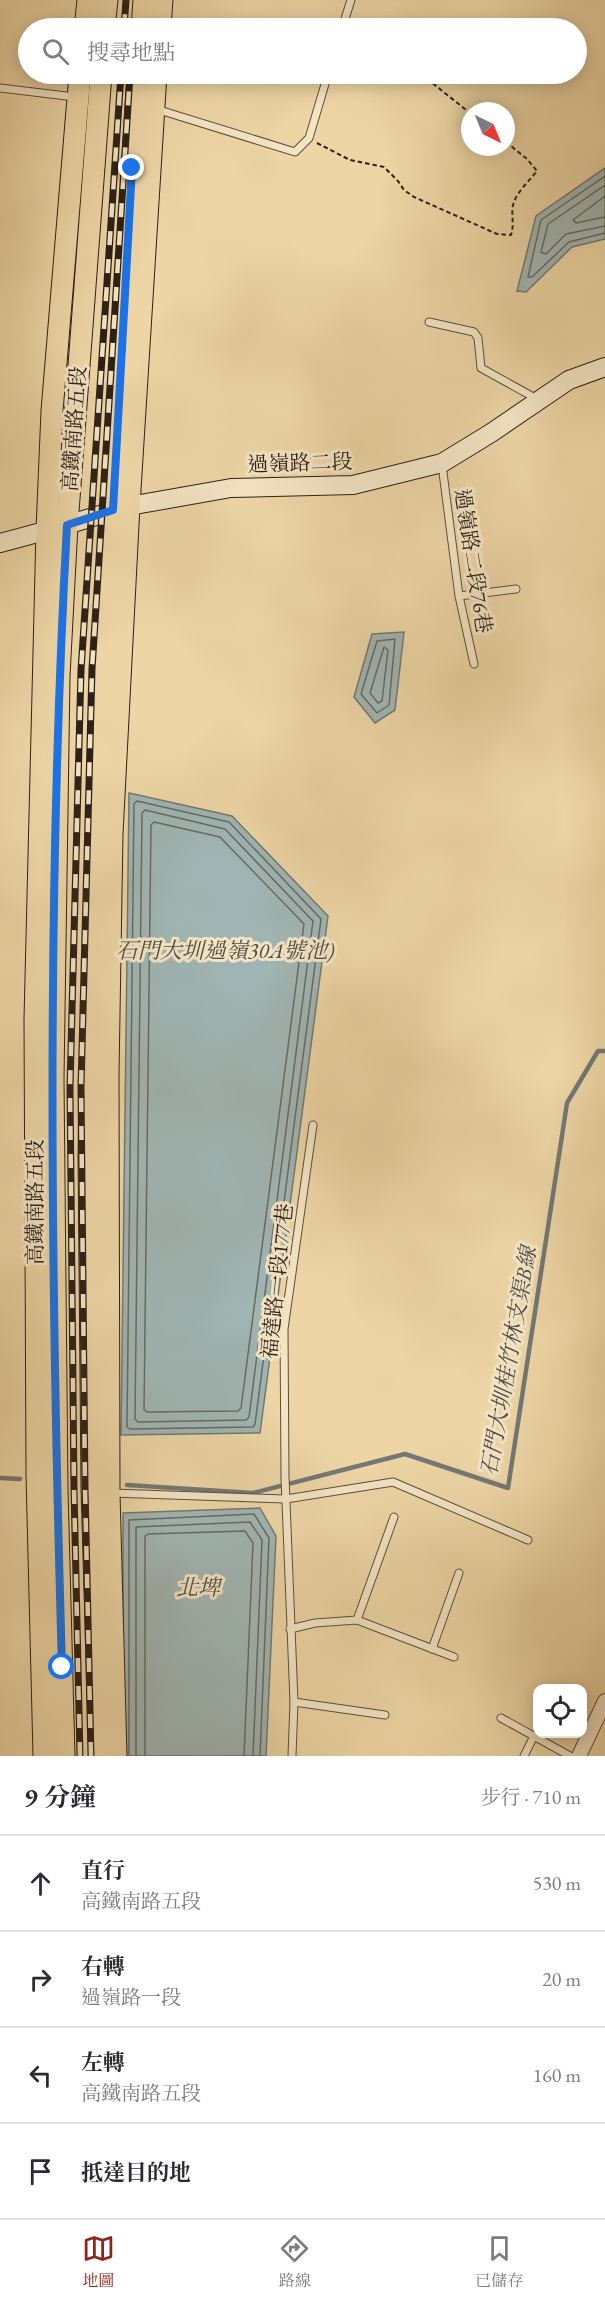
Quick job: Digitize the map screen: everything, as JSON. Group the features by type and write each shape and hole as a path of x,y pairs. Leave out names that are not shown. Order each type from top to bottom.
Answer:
{"main road":[{"path":"86,18 87,0"},
{"path":"105,18 107,0"},
{"path":"143,18 144,0"},
{"path":"161,18 162,0"},
{"name":"高鐵南路五段","path":"44,1756 37,1475 35,1019 52,411 79,84"},
{"name":"高鐵南路五段","path":"64,1756 57,1490 53,1079 59,676 67,525 99,84"},
{"name":"高鐵南路五段","path":"116,1756 109,1493 108,1076 111,834 127,251 137,84"},
{"name":"高鐵南路五段","path":"100,1756 92,1489 89,1157 101,671 121,508 155,84"},
{"path":"127,251 150,170"},
{"path":"34,1176 53,1079"},
{"path":"90,1260 109,1341"}],"street":[{"name":"過嶺路二段","path":"0,543 121,508 231,488 353,485 442,463 569,380 605,367"},
{"path":"579,1756 605,1701"}],"lane":[{"path":"345,18 351,0"},
{"path":"154,108 295,152 309,138 325,84"},
{"path":"0,88 78,98"},
{"path":"429,322 474,332 478,338 481,368 538,399"},
{"name":"過嶺路二段76巷","path":"442,463 459,596 474,664"},
{"path":"459,596 516,589"},
{"name":"福達路一段177巷","path":"286,1495 284,1329 313,1125"},
{"path":"109,1493 286,1495 393,1482 528,1540"},
{"path":"286,1495 294,1702 292,1756"},
{"path":"357,1620 393,1517"},
{"path":"432,1649 459,1573"},
{"path":"290,1629 315,1623 357,1620 454,1657"},
{"path":"294,1702 385,1715"},
{"path":"501,1718 533,1735"},
{"path":"524,1756 533,1738"},
{"path":"538,1738 570,1756"}],"path":[{"path":"347,11 356,18"},
{"path":"434,84 461,106"},
{"path":"309,138 350,160 384,167 414,198 496,234 511,235 514,225 513,202 537,171 515,149"}],"water":[{"path":"605,168 605,239 572,247 526,292 517,291 536,216"},
{"path":"404,632 395,710 375,723 354,697 372,634"},
{"name":"石門大圳過嶺30A號池)","path":"129,793 232,816 328,916 260,1433 121,1435"},
{"name":"北埤","path":"260,1508 276,1536 266,1756 123,1756 123,1513"}],"waterway":[{"name":"石門大圳桂竹林支渠B線","path":"127,1485 253,1493 405,1454 508,1488 567,1103 598,1051 605,1051"},
{"name":"石門大圳桂竹林支渠B線","path":"0,1478 20,1479"}],"railway":[{"path":"125,18 126,0"},
{"path":"80,1756 74,1489 70,1087 81,670 120,84"},
{"path":"91,1756 85,1488 81,1087 92,669 129,84"}],"route":[{"path":"62,1667 57,1490 53,1079 59,676 67,525 113,510 132,168"}]}
